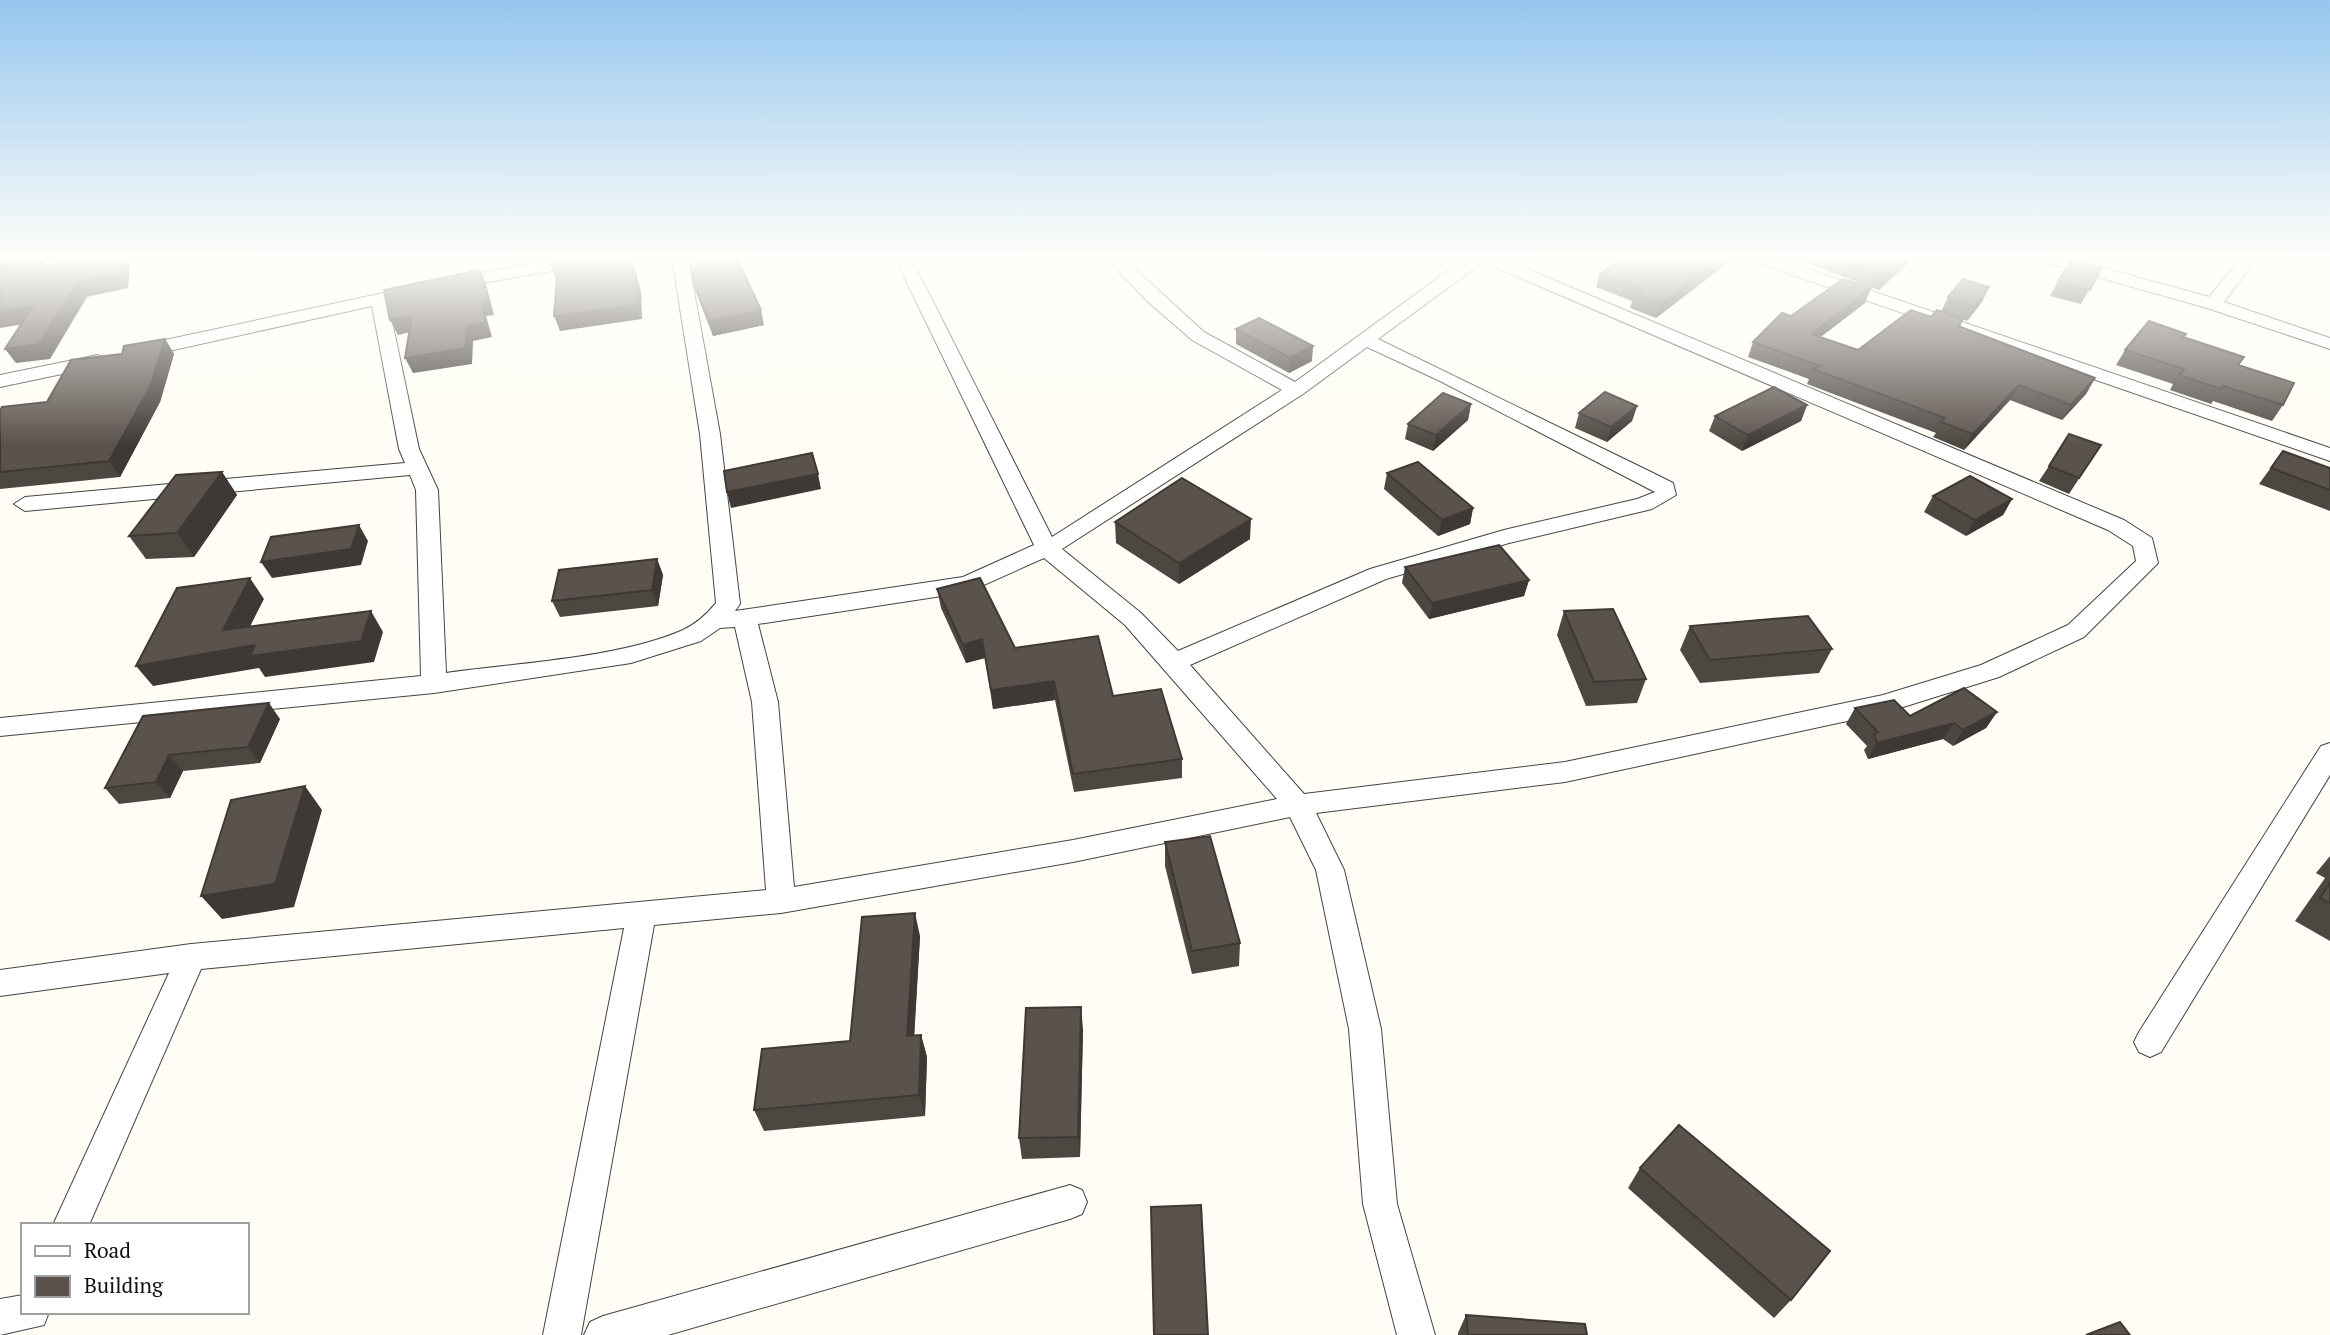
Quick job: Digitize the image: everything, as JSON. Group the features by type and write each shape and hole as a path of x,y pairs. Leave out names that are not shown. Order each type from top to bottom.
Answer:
{"street":[{"path":"0,382 283,320"},
{"path":"383,320 412,459 427,491 434,684"},
{"path":"0,727 434,684 631,655 693,635 715,620 728,604 710,434 691,320"},
{"path":"934,320 1046,548 1133,619 1174,662 1298,805 1329,870 1365,1030 1380,1204 1416,1335"},
{"path":"1180,320 1198,336 1296,390"},
{"path":"715,620 745,618 968,584 1070,537 1296,390 1392,320"},
{"path":"0,983 191,957 780,901 1073,851 1298,805 1565,772 1884,704 1990,671 2076,631 2147,563 2144,543 2116,525 1635,320"},
{"path":"1941,320 2330,455"},
{"path":"2261,320 2330,344"},
{"path":"1174,662 1378,574 1504,537 1644,504 1665,495 1665,488 1644,476 1447,377 1366,340"},
{"path":"25,504 373,471 412,459"},
{"path":"745,618 765,702 780,901"},
{"path":"2150,1042 2330,753"},
{"path":"562,1335 641,914"},
{"path":"72,1223 191,957"},
{"path":"603,1335 1070,1202"},
{"path":"0,1318 21,1314"},
{"path":"22,1335 30,1314"}],"building":[{"path":"24,320 54,320 39,344 5,349"},
{"path":"411,320 485,320 467,326 465,348 405,358"},
{"path":"1254,320 1263,320 1313,346 1290,358 1236,329"},
{"path":"1775,320 1829,320 1811,334 1858,350 1897,320 1962,320 1958,326 2095,378 2071,405 2019,385 1973,434 1941,422 1945,418 1813,369 1820,366 1753,342"},
{"path":"2149,321 2186,334 2183,337 2244,357 2238,365 2294,383 2283,405 2179,375 2184,369 2125,350"},
{"path":"165,339 150,387 109,461 0,472 2,407 47,402 71,360 122,354 124,346"},
{"path":"1774,387 1807,405 1748,435 1715,416"},
{"path":"1605,392 1637,406 1611,427 1579,413"},
{"path":"1443,393 1471,404 1436,435 1408,424"},
{"path":"2069,434 2101,445 2079,478 2049,466"},
{"path":"2283,451 2330,468 2330,490 2271,468"},
{"path":"812,453 818,474 727,492 724,471"},
{"path":"1418,462 1473,508 1442,520 1387,473"},
{"path":"222,472 177,533 129,536 176,475"},
{"path":"1970,476 2012,499 1975,520 1933,496"},
{"path":"1182,478 1251,519 1179,563 1115,522"},
{"path":"359,525 351,549 261,562 271,537"},
{"path":"1499,545 1529,580 1432,603 1405,567"},
{"path":"657,559 652,590 552,601 559,570"},
{"path":"250,578 223,630 371,611 361,641 250,656 255,645 136,666 177,588"},
{"path":"980,578 1015,648 1098,636 1113,696 1161,689 1182,759 1073,774 1054,681 991,690 982,639 963,645 937,589"},
{"path":"1613,609 1646,679 1594,682 1564,611"},
{"path":"1808,616 1832,649 1710,660 1690,626"},
{"path":"1964,688 1997,712 1963,730 1954,723 1877,743 1874,734 1878,732 1855,708 1894,700 1910,716"},
{"path":"269,703 248,747 169,755 156,782 105,788 143,716"},
{"path":"305,786 275,884 201,896 231,800"},
{"path":"1210,836 1240,943 1192,951 1165,842"},
{"path":"2330,883 2330,903 2320,898"},
{"path":"915,913 907,1036 921,1035 919,1095 754,1110 762,1049 850,1041 862,917"},
{"path":"1081,1007 1078,1137 1019,1138 1026,1008"},
{"path":"1679,1125 1830,1251 1791,1300 1640,1168"},
{"path":"1201,1205 1208,1335 1154,1335 1151,1207"},
{"path":"1466,1315 1585,1324 1587,1335 1468,1335"},
{"path":"2120,1322 2130,1335 2086,1335"}]}
